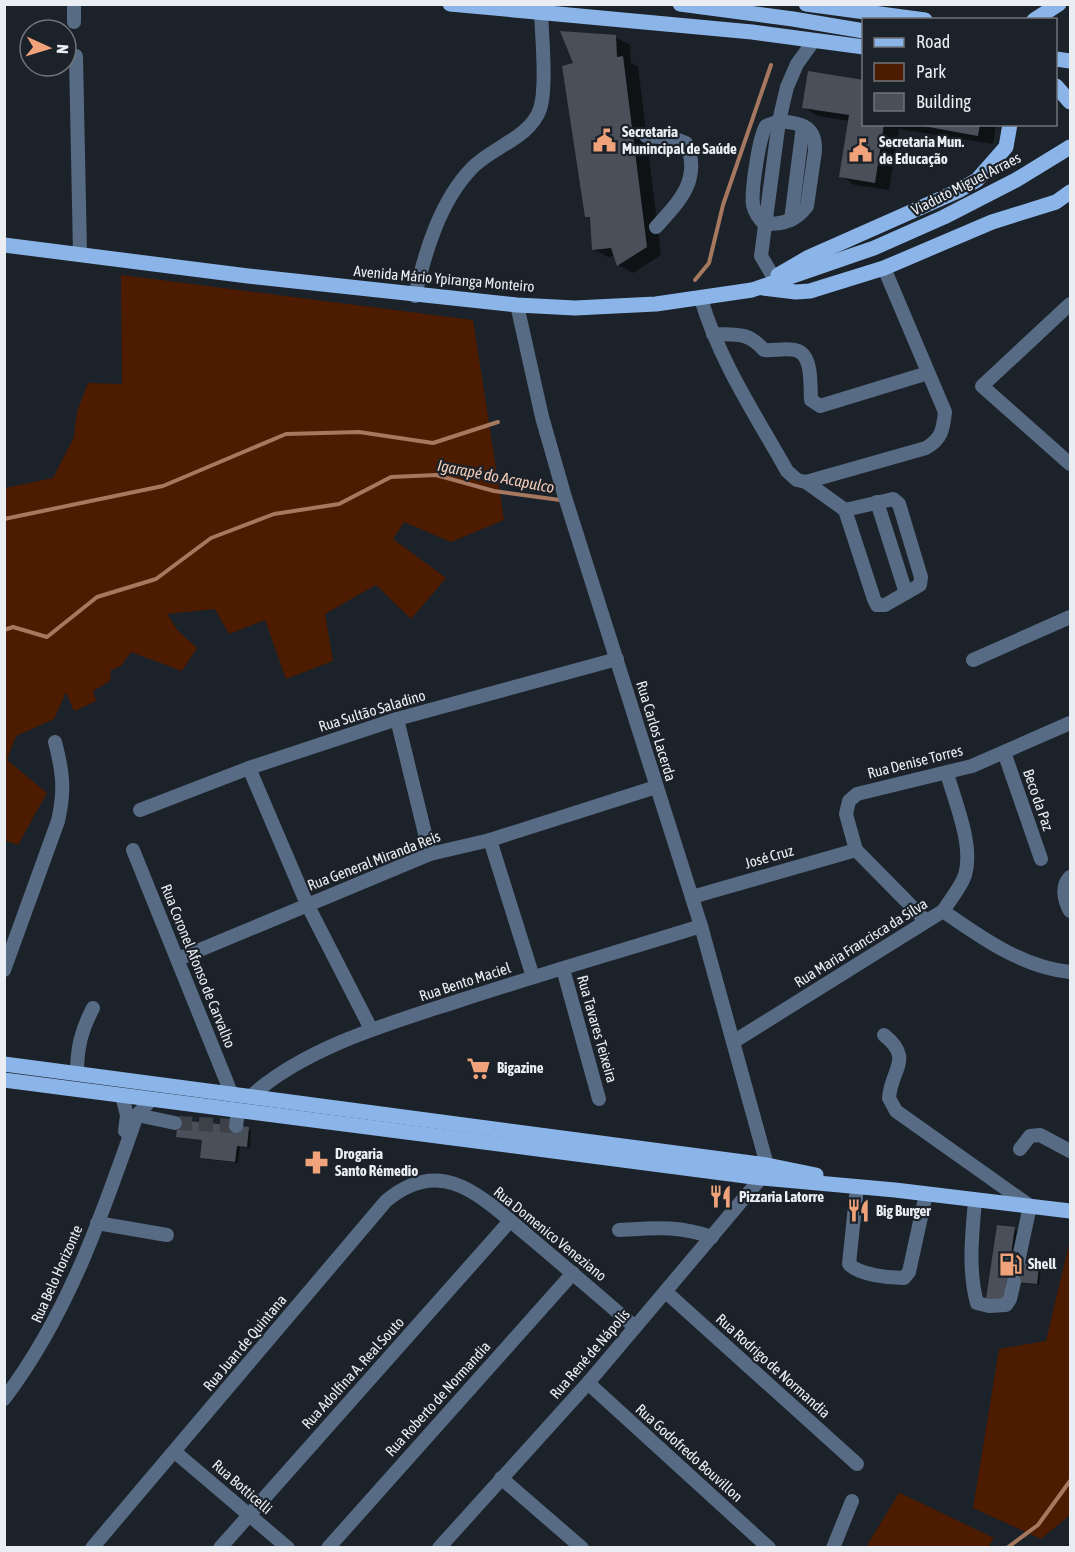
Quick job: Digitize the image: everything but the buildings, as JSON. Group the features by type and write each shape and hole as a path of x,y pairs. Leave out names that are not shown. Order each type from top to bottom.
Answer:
{"main road":[{"path":"450,4 752,32 862,47"},
{"path":"680,4 862,31"},
{"path":"806,4 910,18"},
{"path":"1037,18 1059,4"},
{"path":"1057,87 1071,102"},
{"path":"760,288 809,257 958,191 977,180 1006,147 1010,126"},
{"name":"Viaduto Miguel Arraes","path":"874,248 944,217 1016,180 1071,147"},
{"path":"760,288 796,292 810,291 884,268 992,222 1056,202 1071,192"},
{"name":"Avenida Mário Ypiranga Monteiro","path":"4,245 415,296 517,305 596,307 701,299 760,288 874,248"},
{"path":"4,1064 251,1096 472,1134 975,1201 1071,1211"},
{"path":"4,1080 168,1102 237,1118 472,1134"},
{"path":"764,1172 857,1187 895,1190"}],"street":[{"path":"415,296 421,268 441,215 458,183 474,165 513,139 534,120 541,107 543,73 541,13"},
{"path":"774,278 761,256 778,121 787,87 797,64 812,40"},
{"path":"76,78 80,254"},
{"path":"765,224 791,220 803,126 778,121"},
{"path":"646,136 673,138 686,143 690,153 690,182 676,204 656,227"},
{"path":"806,482 926,448 935,442 943,429 945,412 884,268"},
{"path":"701,299 730,374 787,471 797,480 806,482 845,510 873,599 877,605 885,605 920,585 921,577 899,504 893,499 845,510"},
{"path":"1071,304 982,386 1071,464"},
{"name":"Rua Carlos Lacerda","path":"517,305 545,428 564,494 701,926 733,1042 764,1172"},
{"path":"713,334 747,335 764,350 797,351 804,355 808,362 811,400 820,406 928,373"},
{"path":"877,502 906,593"},
{"path":"973,660 1071,617"},
{"name":"Rua Sultão Saladino","path":"140,810 249,768 397,719 617,659"},
{"path":"397,719 430,854"},
{"name":"Rua Denise Torres","path":"856,850 846,814 849,801 857,794 972,766 1071,723"},
{"path":"4,970 58,822 62,803 63,771 55,742"},
{"name":"Beco da Paz","path":"1004,752 1041,859"},
{"path":"249,768 307,904 371,1029"},
{"name":"Rua Maria Francisca da Silva","path":"733,1042 943,911 964,877 968,860 966,841 947,773"},
{"name":"Rua General Miranda Reis","path":"178,958 430,854 490,840 656,787"},
{"path":"490,840 533,977"},
{"name":"Rua Coronel Afonso de Carvalho","path":"133,850 232,1095"},
{"path":"856,850 926,921"},
{"name":"José Cruz","path":"692,897 856,850"},
{"path":"1071,877 1067,880 1064,892 1071,911"},
{"path":"943,911 989,943 1017,957 1049,970 1071,972"},
{"name":"Rua Bento Maciel","path":"251,1096 289,1068 371,1029 701,926"},
{"name":"Rua Tavares Teixeira","path":"563,969 599,1099"},
{"path":"77,1074 77,1055 82,1028 93,1008"},
{"path":"884,1035 894,1043 899,1056 889,1098 896,1111 1030,1206 1018,1262"},
{"name":"Rua Belo Horizonte","path":"122,1096 127,1115 123,1154"},
{"name":"Rua Belo Horizonte","path":"4,1399 47,1335 84,1260 137,1115 151,1100"},
{"path":"137,1115 176,1123 168,1102"},
{"path":"1020,1149 1030,1136 1040,1135 1071,1151"},
{"name":"Rua René de Nápolis","path":"439,1548 588,1383 764,1172"},
{"name":"Rua Domenico Veneziano","path":"436,1180 453,1183 468,1190 510,1221 635,1327"},
{"name":"Rua Juan de Quintana","path":"92,1548 386,1201 400,1189 436,1180"},
{"path":"857,1187 849,1264 855,1270 889,1278 904,1278 909,1272 926,1194"},
{"path":"975,1201 972,1271 973,1288 978,1303 989,1306 1006,1305 1010,1299 1014,1282"},
{"name":"Rua Adolfina A. Real Souto","path":"220,1548 510,1221"},
{"path":"98,1223 167,1234"},
{"path":"618,1230 671,1227 691,1230 712,1237"},
{"name":"Rua Roberto de Normandia","path":"328,1548 573,1273"},
{"name":"Rua Rodrigo de Normandia","path":"666,1292 857,1464"},
{"name":"Rua Godofredo Bouvillon","path":"588,1383 769,1548"},
{"name":"Rua Botticelli","path":"175,1452 288,1548"},
{"path":"501,1478 582,1548"},
{"path":"833,1548 852,1501"}],"green space":[{"path":"121,275 473,320 504,520 451,542 404,522 393,539 446,578 411,619 376,585 325,614 333,661 286,679 265,620 229,634 215,609 167,614 178,631 197,648 182,671 131,652 121,666 111,670 110,681 93,691 96,701 74,711 66,692 54,719 16,736 7,760 47,793 18,845 4,840 5,488 53,478 74,437 77,412 88,383 122,384"},
{"path":"1070,1240 1070,1515 1041,1539 973,1508 999,1349 1046,1341"},
{"path":"899,1493 994,1538 988,1547 866,1547"}],"waterway":[{"name":"Igarapé do Acapulco","path":"695,280 709,263 723,205 771,65"},
{"path":"4,519 163,486 286,434 359,432 433,443 498,422"},
{"name":"Igarapé do Acapulco","path":"4,630 13,627 47,637 97,597 156,579 211,538 274,514 339,504 391,477 436,475 494,491 560,500"},
{"path":"1007,1548 1038,1525 1070,1481"}],"tunnel":[{"path":"178,1123 236,1126"}],"place":[{"name":"Secretaria Munincipal de Saúde","path":"604,141"},
{"name":"Secretaria Mun. de Educação","path":"861,151"},
{"name":"Bigazine","path":"479,1068"},
{"name":"Drogaria Santo Rémedio","path":"317,1163"},
{"name":"Pizzaria Latorre","path":"721,1197"},
{"name":"Big Burger","path":"858,1211"},
{"name":"Shell","path":"1010,1264"}]}
